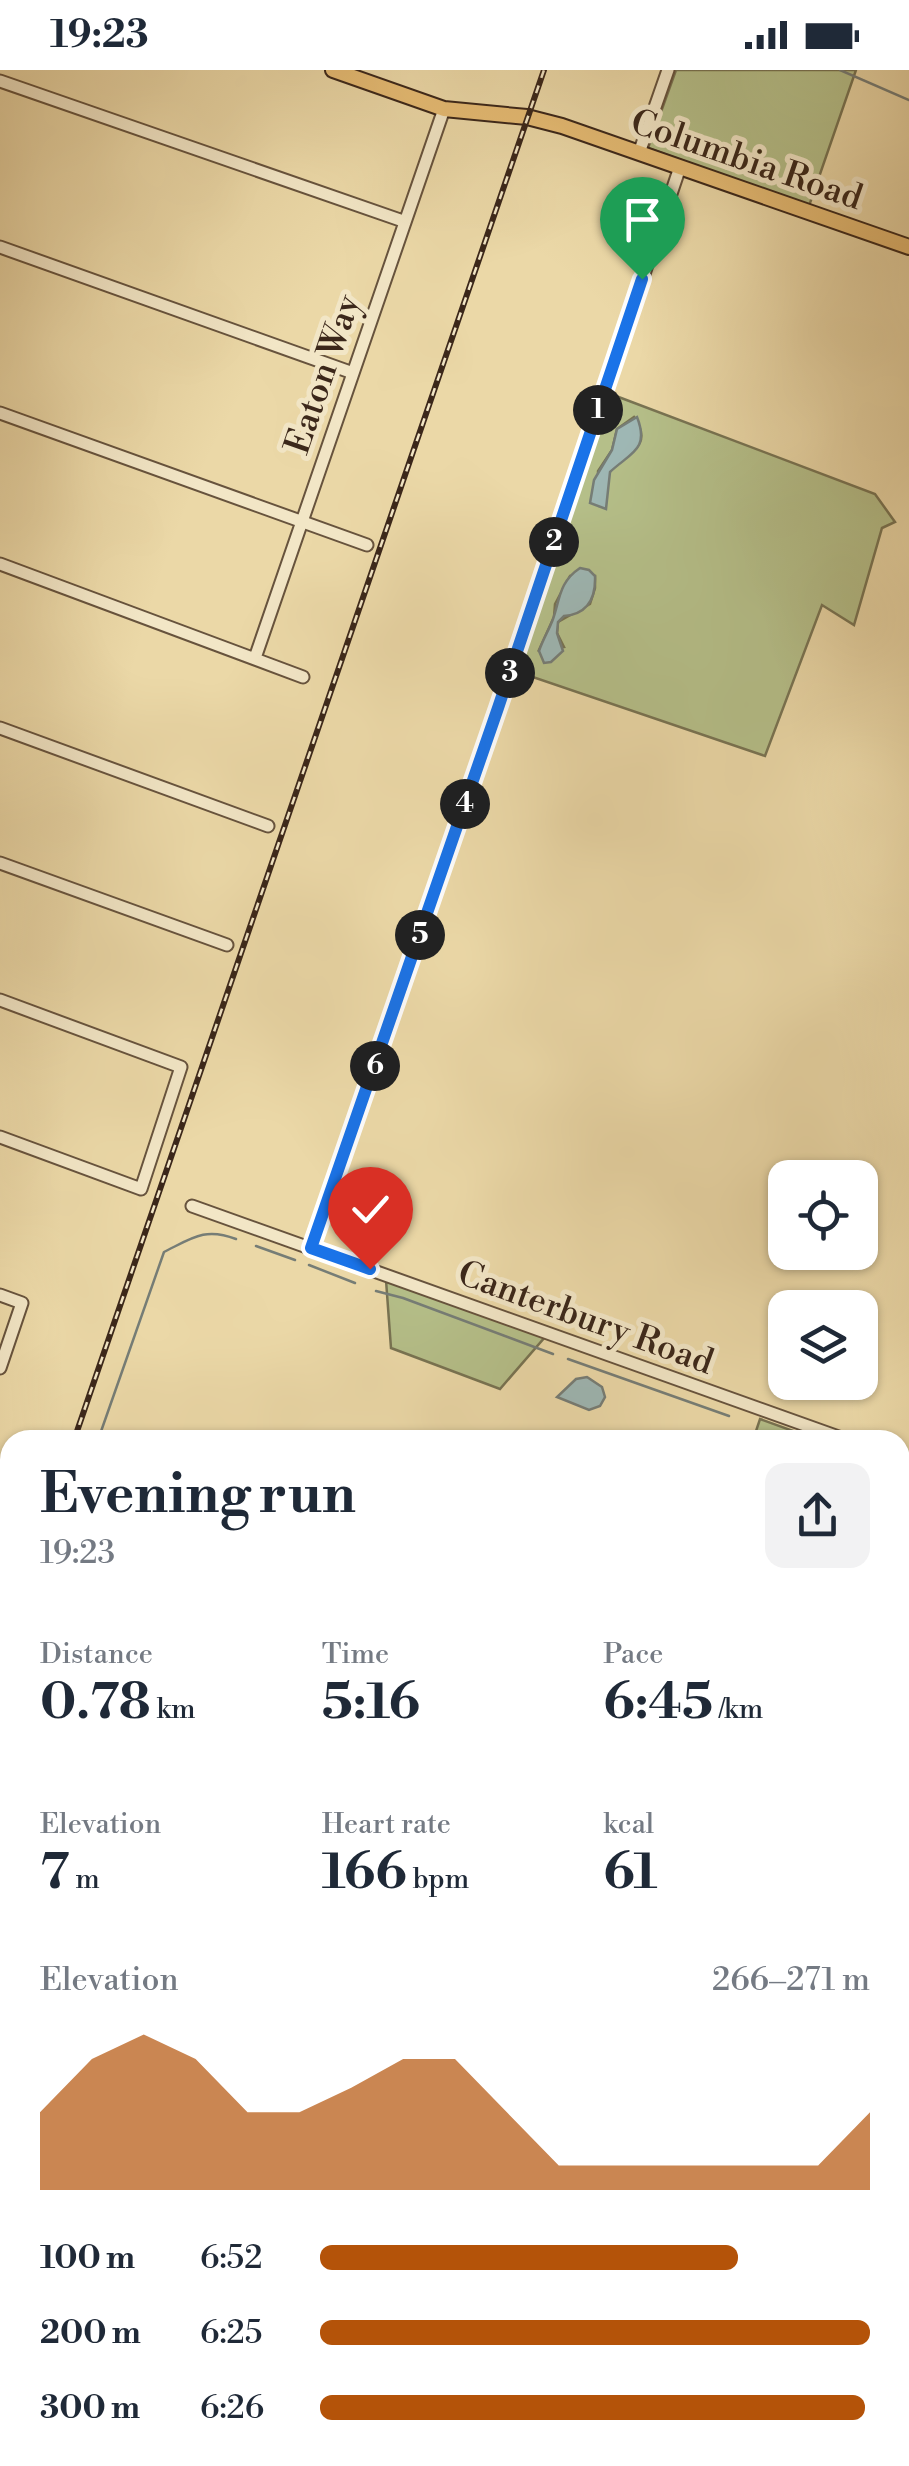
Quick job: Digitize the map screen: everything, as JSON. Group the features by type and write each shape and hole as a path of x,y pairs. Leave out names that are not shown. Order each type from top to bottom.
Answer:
{"main road":[{"name":"Columbia Road","path":"333,70 444,109 533,118 909,248"}],"street":[{"path":"639,153 668,70"},
{"path":"0,81 403,222"},
{"name":"Eaton Way","path":"255,658 444,109"},
{"path":"311,1248 680,167"},
{"path":"0,247 353,372"},
{"path":"0,413 367,545"},
{"path":"0,564 302,677"},
{"path":"0,728 268,826"},
{"path":"0,863 227,945"},
{"path":"0,1000 181,1067 140,1189 0,1137"},
{"name":"Canterbury Road","path":"192,1206 819,1430"},
{"path":"0,1295 22,1303 0,1368"}],"green space":[{"path":"676,70 856,70 809,206 648,148"},
{"path":"608,393 875,494 895,522 882,528 854,625 822,605 765,756 515,671","holes":["634,417 640,428 639,445 608,475 599,507 598,471 612,450 617,429","570,576 595,576 590,604 558,622 557,633 564,647 539,650 554,617 555,604"]},
{"path":"386,1280 545,1337 500,1389 391,1348"},
{"path":"760,1419 790,1430 756,1430"}],"water":[{"path":"637,417 639,444 610,472 606,509 590,503 594,480 612,450 617,429"},
{"path":"580,568 595,576 594,593 584,609 558,622 563,651 544,663 539,651 561,591"},
{"path":"587,1377 602,1387 605,1397 600,1406 589,1410 557,1397 576,1379"}],"waterway":[{"path":"840,70 909,100"},
{"path":"102,1430 164,1252 207,1234 236,1239"},
{"path":"256,1246 295,1260"},
{"path":"309,1265 355,1283"},
{"path":"376,1291 553,1354"},
{"path":"568,1359 729,1416"}],"railway":[{"path":"77,1430 544,70"}],"route":[{"path":"370,1269 311,1248 642,279"}]}
